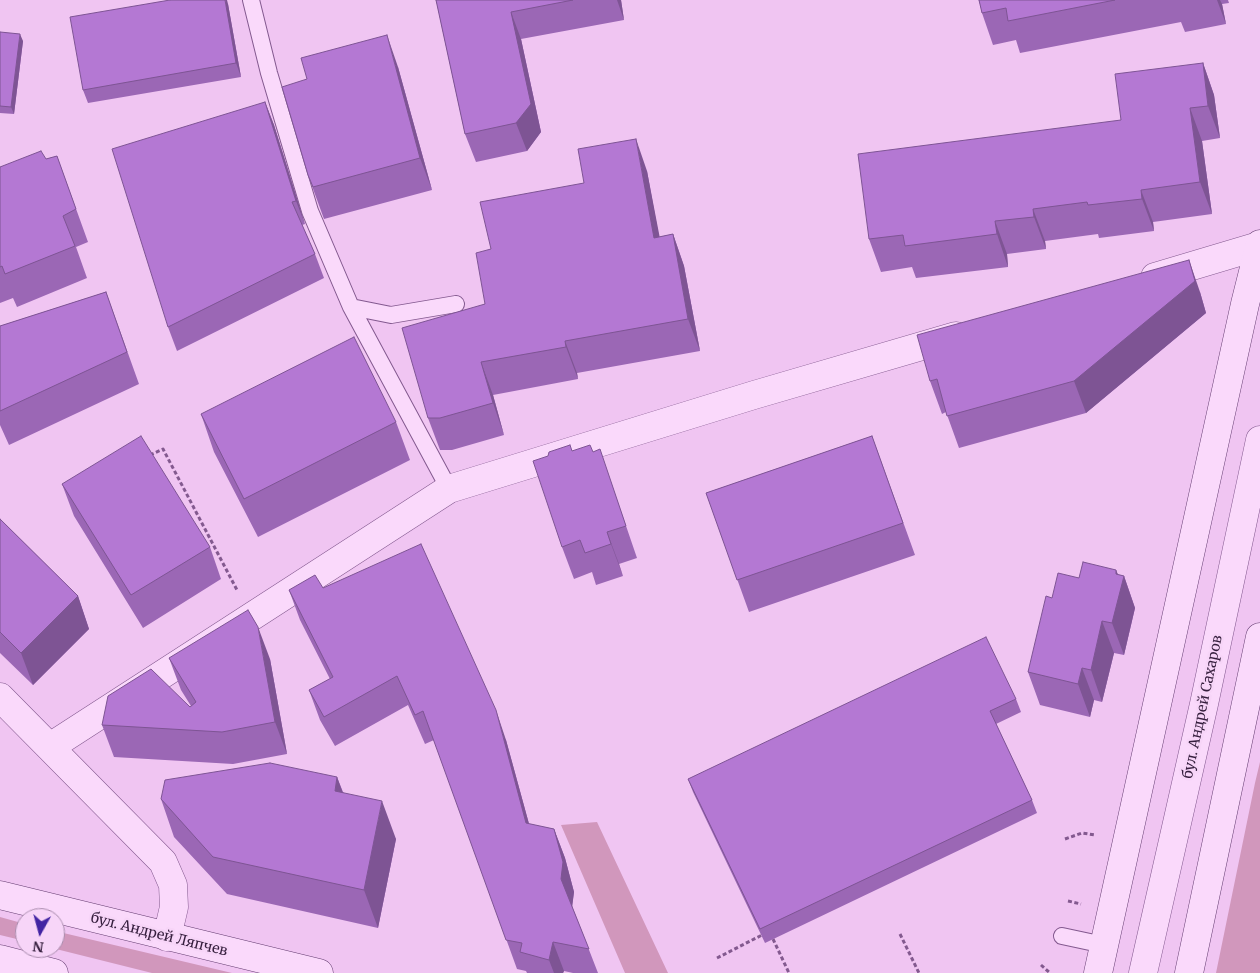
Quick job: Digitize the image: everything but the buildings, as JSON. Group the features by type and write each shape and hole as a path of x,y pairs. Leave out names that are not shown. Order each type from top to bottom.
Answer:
{"street":[{"path":"1131,284 1260,245"},
{"path":"1098,973 1245,304 1260,245"},
{"path":"50,747 449,489 980,328"},
{"name":"бул. Андрей Сахаров","path":"1145,967 1260,440"},
{"path":"1189,973 1260,637"},
{"path":"0,697 163,862 173,885 174,907 166,937"},
{"name":"бул. Андрей Ляпчев","path":"0,896 319,973"},
{"path":"0,959 54,973"}],"lane":[{"path":"252,0 269,73 310,211 351,307 449,489"},
{"path":"351,307 391,315 456,304"},
{"path":"1062,936 1104,945"}],"path":[{"path":"145,458 163,449 252,617"},
{"path":"1065,839 1082,833"},
{"path":"1068,901 1082,904"},
{"path":"900,934 919,973"},
{"path":"717,958 762,935"},
{"path":"773,939 789,973"},
{"path":"1041,965 1050,973"}],"shaded area":[{"path":"1260,762 1260,973 1216,973 1255,783"},
{"path":"597,822 668,973 625,973 561,825"},
{"path":"0,917 15,921 15,939 0,935"},
{"path":"65,933 232,973 152,973 65,951"}]}
